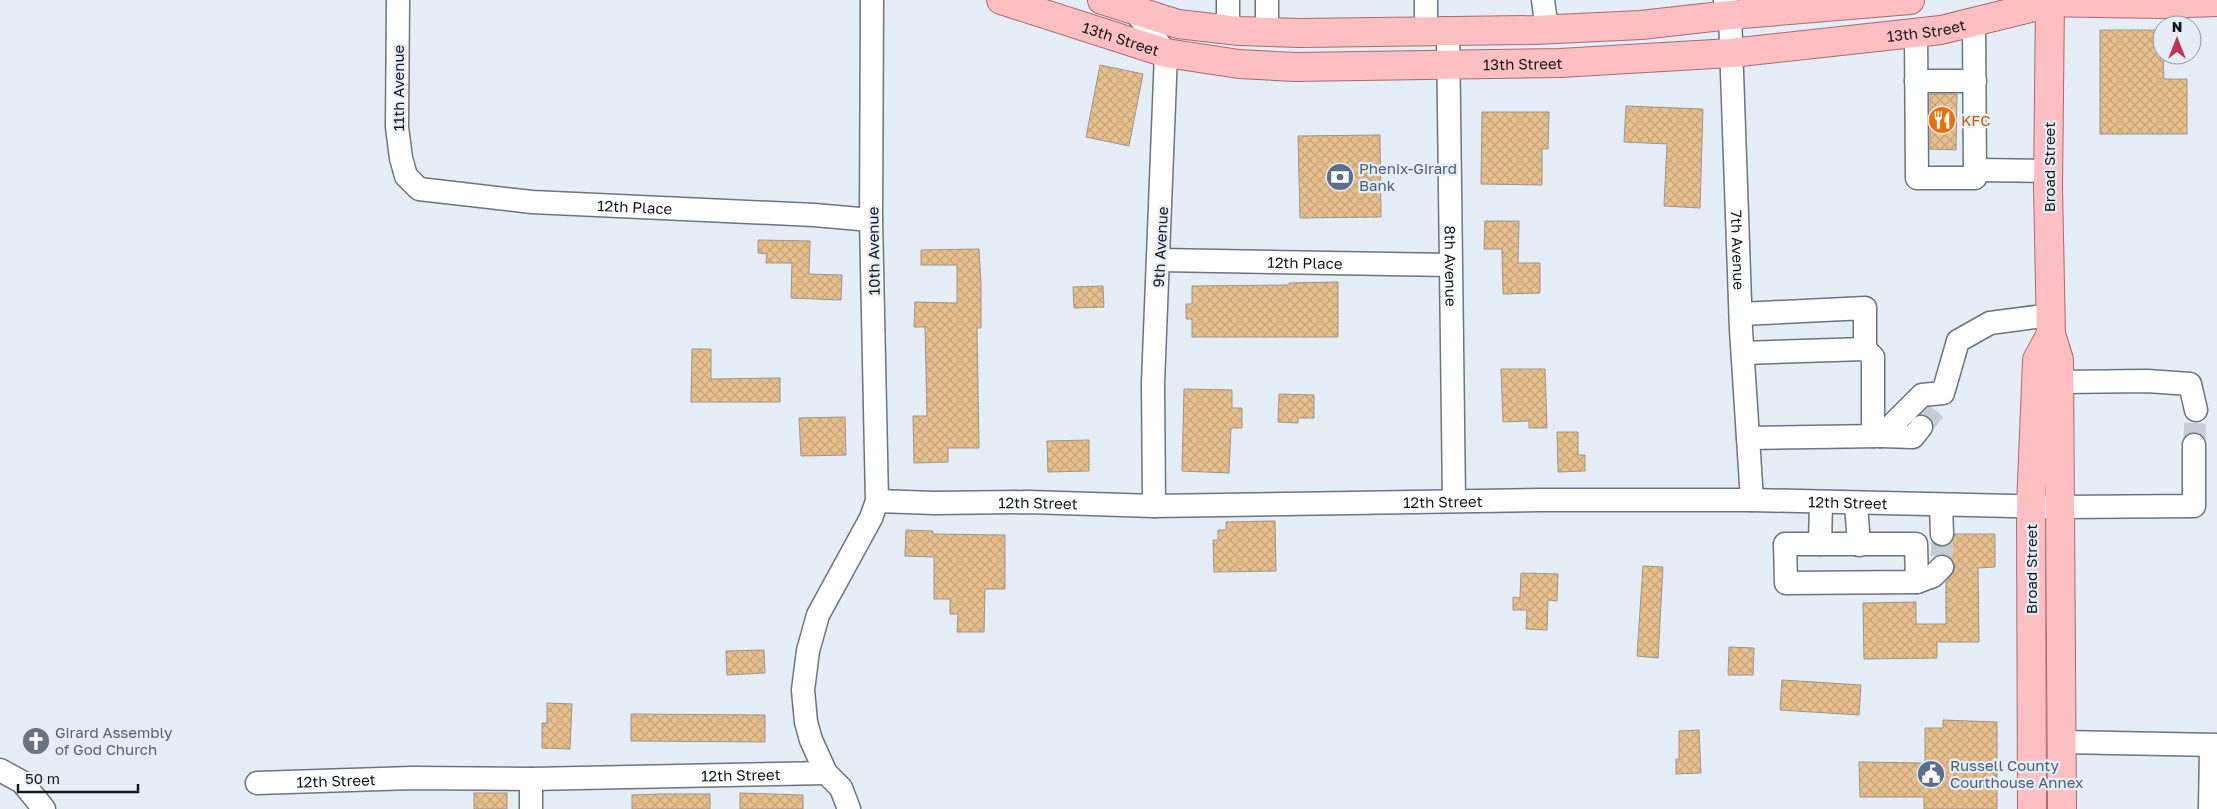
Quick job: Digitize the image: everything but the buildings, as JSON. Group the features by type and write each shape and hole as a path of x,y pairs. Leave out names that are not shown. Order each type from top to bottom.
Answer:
{"main road":[{"name":"13th Street","path":"1001,0 1166,53 1239,64 1448,66 1560,63 1732,53 1941,30 2050,2"},
{"name":"13th Street","path":"1102,0 1134,5 1178,24 1267,32 1547,30 1641,25 1727,7 1910,0"},
{"name":"13th Street","path":"2002,0 2050,2 2217,2"},
{"name":"Broad Street","path":"2050,2 2048,172 2051,324 2059,360 2060,382 2062,809"},
{"name":"Broad Street","path":"2032,809 2031,506 2037,360 2051,324"}],"street":[{"name":"11th Avenue","path":"398,0 397,127 400,158 406,176"},
{"name":"10th Avenue","path":"872,0 871,220 877,501"},
{"path":"1228,0 1228,30"},
{"path":"1267,0 1267,32"},
{"name":"8th Avenue","path":"1426,0 1448,66 1454,501"},
{"path":"1543,0 1547,30"},
{"path":"1134,5 1166,53"},
{"name":"7th Avenue","path":"1727,7 1732,53 1740,314 1752,500"},
{"path":"1916,33 1917,178 1975,178 1974,22"},
{"name":"9th Avenue","path":"1154,506 1153,383 1160,260 1166,53"},
{"path":"1916,81 1975,81"},
{"path":"1975,170 2048,172"},
{"name":"12th Place","path":"406,176 419,189 503,199 814,215 871,220"},
{"name":"12th Place","path":"1160,260 1450,265"},
{"path":"1740,314 1865,308 1866,348 1873,357 1877,436"},
{"path":"1877,436 1922,395 1939,402 1958,340 1990,323 2051,324"},
{"path":"1743,353 1866,348"},
{"path":"2060,382 2147,381 2190,384 2196,410"},
{"path":"1748,438 1913,437 1921,427"},
{"name":"12th Street","path":"877,501 934,503 1028,502 1154,506 1454,501 1752,500 1856,504 2061,507 2194,506 2194,445"},
{"path":"849,809 841,788 826,773 806,722 803,690 808,651 818,615 867,526 877,501"},
{"path":"1820,544 1821,503"},
{"path":"1856,504 1859,545"},
{"path":"1941,505 1942,534"},
{"path":"1917,582 1916,544 1785,544 1786,583 1917,582 1933,576 1942,567"},
{"path":"2062,742 2214,746 2210,809"},
{"path":"0,770 22,782 44,809"},
{"name":"12th Street","path":"257,783 412,778 531,779 826,773"},
{"path":"531,779 531,809"}],"tunnel":[{"path":"1921,427 1935,410"},
{"path":"2194,445 2196,410"},
{"path":"1942,534 1942,567"}],"place":[{"name":"KFC","path":"1942,120"},
{"name":"Phenix-Girard Bank","path":"1340,177"},
{"name":"Girard Assembly of God Church","path":"36,741"},
{"name":"Russell County Courthouse Annex","path":"1931,774"}]}
